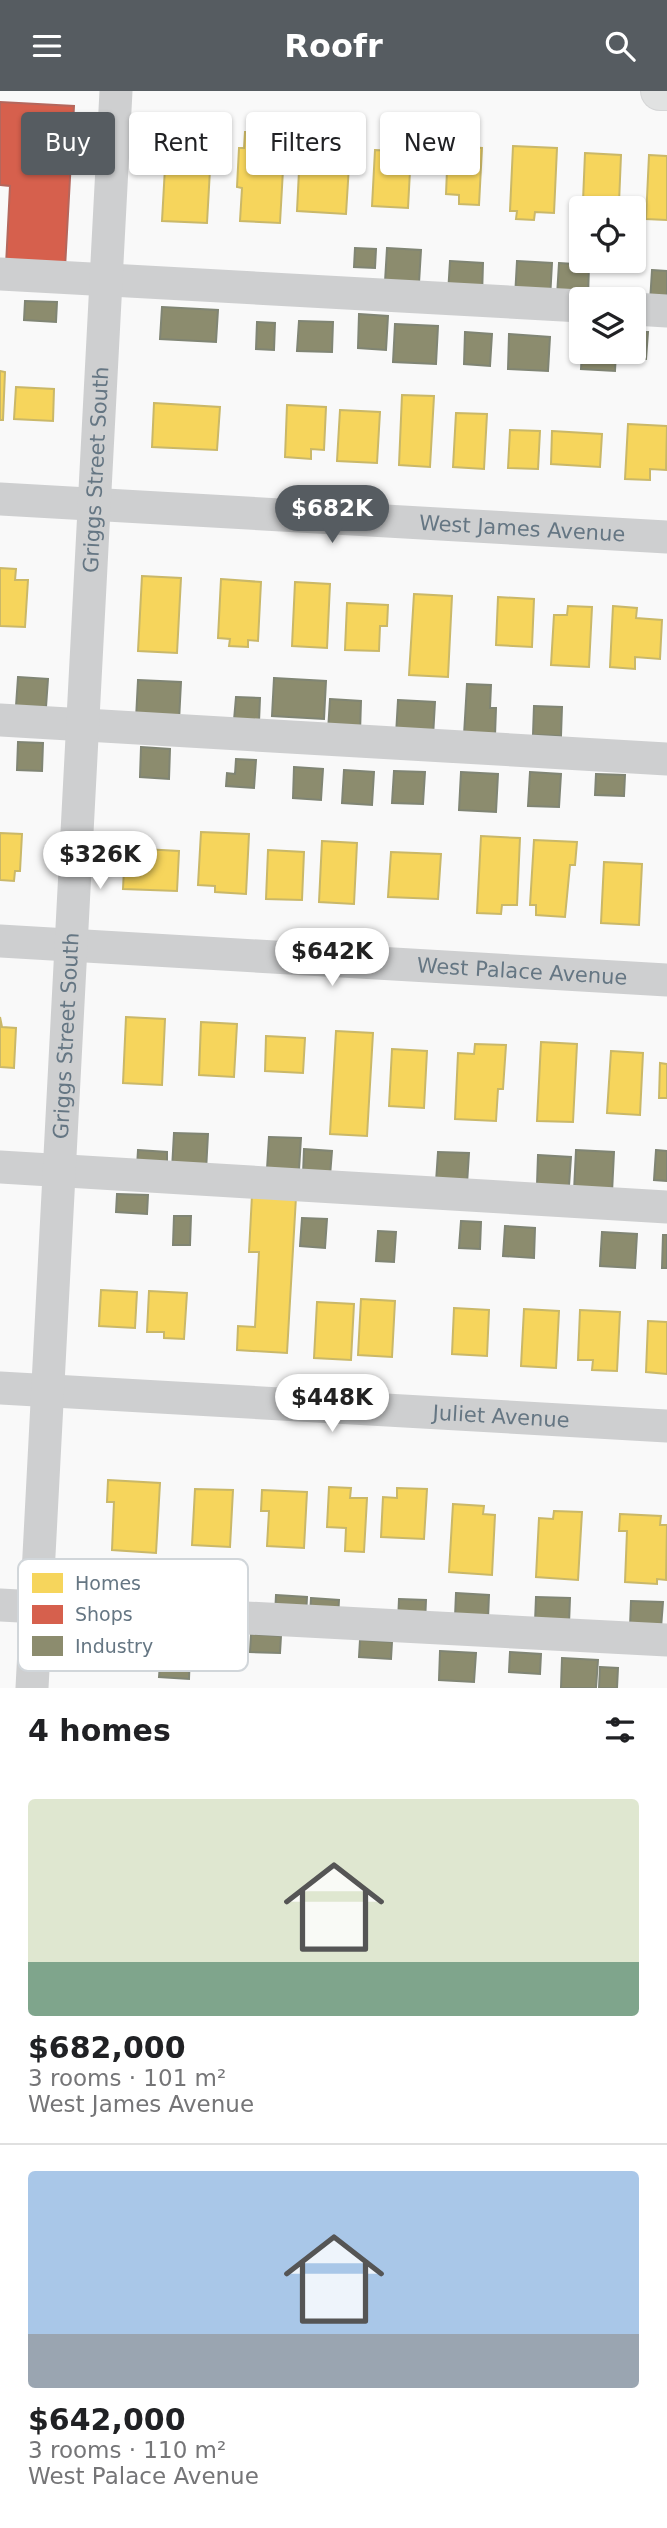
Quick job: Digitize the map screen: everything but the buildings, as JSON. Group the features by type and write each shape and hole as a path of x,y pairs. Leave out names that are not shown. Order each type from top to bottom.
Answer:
{"main road":[{"path":"660,91 667,91"}],"street":[{"name":"Griggs Street South","path":"39,1559 116,91"},
{"path":"0,274 569,305"},
{"path":"646,310 667,311"},
{"name":"West James Avenue","path":"0,499 667,537"},
{"path":"0,720 667,759"},
{"name":"West Palace Avenue","path":"0,941 667,980"},
{"path":"0,1167 667,1207"},
{"name":"Juliet Avenue","path":"0,1388 667,1426"},
{"path":"0,1605 18,1606"},
{"path":"248,1618 667,1640"}]}
